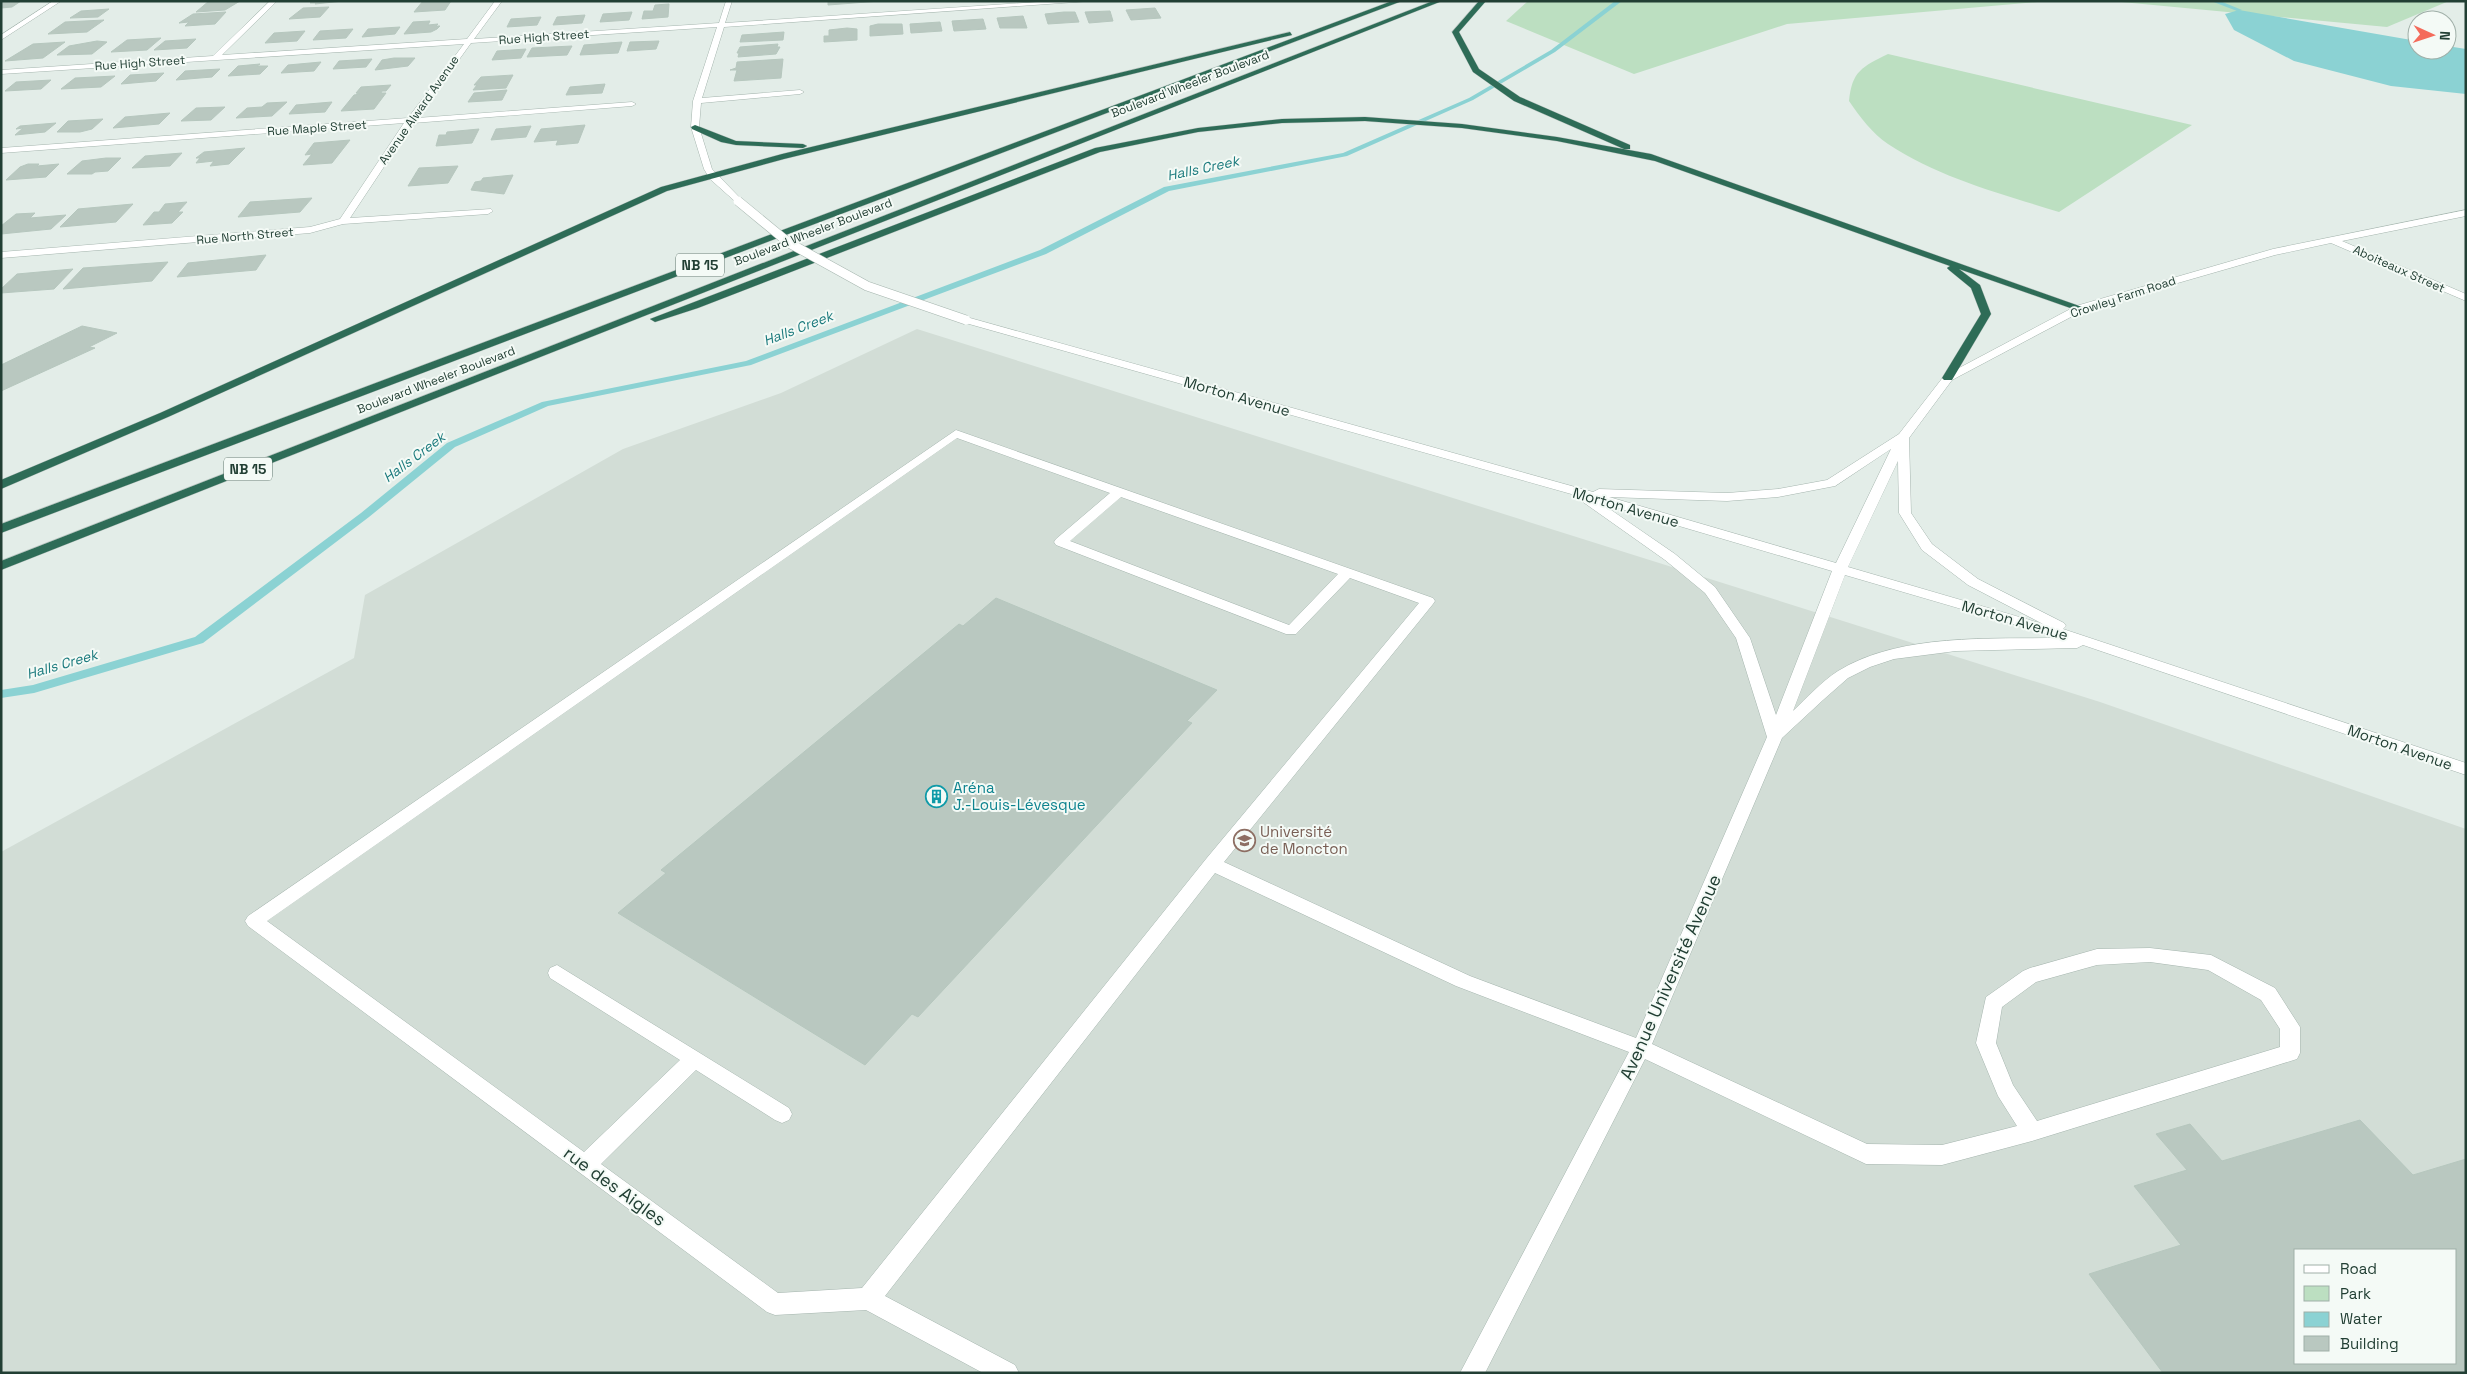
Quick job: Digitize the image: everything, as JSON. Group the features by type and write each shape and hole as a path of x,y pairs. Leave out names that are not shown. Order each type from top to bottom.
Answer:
{"highway":[{"path":"1,485 164,415 664,189 864,137 1299,32 1381,1"},
{"name":"Boulevard Wheeler Boulevard","path":"1,529 1399,1"},
{"name":"Boulevard Wheeler Boulevard","path":"1,566 1440,1"},
{"path":"1483,1 1454,32 1476,70 1517,99 1656,159 2080,308"},
{"path":"495,372 694,306 1098,150 1198,130 1282,121 1365,119 1462,126 1557,139 1656,159"},
{"path":"695,127 724,140 736,143 801,147 864,137"},
{"path":"1944,260 1976,287 1986,314 1948,378"}],"street":[{"path":"1,38 58,1"},
{"path":"214,58 274,1"},
{"name":"Avenue Alward Avenue","path":"342,221 466,42 498,1"},
{"path":"713,177 708,169 695,127 697,101 729,1"},
{"path":"925,1 927,12"},
{"name":"Rue High Street","path":"1,72 1087,1"},
{"path":"697,101 800,92"},
{"name":"Rue Maple Street","path":"1,150 632,104"},
{"name":"Morton Avenue","path":"713,177 738,201 789,243 867,286 966,320 1578,492 2093,643 2466,770"},
{"name":"Rue North Street","path":"1,255 310,230 342,221 488,211"},
{"name":"Crowley Farm Road","path":"1840,569 1902,437 1948,378 2080,308 2273,252 2466,212"},
{"name":"Aboiteaux Street","path":"2332,240 2466,298"},
{"name":"rue des Aigles","path":"868,1300 775,1304 254,921 956,434 1119,492"},
{"path":"1578,492 1727,497 1778,493 1831,483 1902,437"},
{"path":"1902,437 1905,513 1926,547 1973,582 2093,643"},
{"path":"1006,1373 868,1300 1212,864 1428,602 1347,573 1119,492 1061,542 1292,631 1347,573"},
{"path":"1578,492 1670,557 1710,590 1743,638 1775,737 1844,674 1885,656 1965,645 2093,643"},
{"name":"Avenue Université Avenue","path":"1472,1373 1641,1048 1775,737 1840,569"},
{"path":"1212,864 1463,981 1641,1048 1866,1154 1942,1155 2032,1132 2290,1054 2290,1027 2268,994 2211,963 2150,954 2097,957 2030,976 1993,1003 1986,1043 2005,1090 2032,1132"},
{"path":"557,973 782,1114"},
{"path":"585,1164 694,1059"}],"shaded area":[{"name":"Université de Moncton","path":"917,329 2100,702 2466,829 2466,1373 1,1373 1,852 354,658 365,595 623,449 781,393"}],"green space":[{"path":"1528,1 2049,1 1787,24 1634,74 1506,21"},
{"path":"2111,1 2449,1 2428,10 2407,10 2407,19 2387,27"},
{"path":"1888,54 2192,125 2059,212 1993,192 1949,176 1908,156 1877,135 1849,101 1850,91 1860,71"}],"water":[{"path":"2239,10 2407,39 2407,60 2457,60 2457,48 2466,49 2466,94 2391,86 2294,61 2234,30 2225,14"}],"building":[{"path":"1,1 21,1 12,7 1,8"},
{"path":"209,1 240,1 225,10 196,12"},
{"path":"312,1 343,1 315,4 310,3"},
{"path":"423,1 451,1 445,10 414,12"},
{"path":"828,1 880,1 828,5"},
{"path":"669,4 668,17 642,19 644,11 653,11 655,5"},
{"path":"329,7 320,17 289,19 303,8"},
{"path":"1155,8 1161,18 1131,20 1126,10"},
{"path":"109,9 98,17 70,18 81,11"},
{"path":"1110,11 1113,21 1089,23 1085,12"},
{"path":"226,12 215,24 185,26 189,22 179,23 193,14"},
{"path":"632,12 629,20 600,22 603,14"},
{"path":"1075,12 1079,22 1048,24 1045,14"},
{"path":"585,15 582,23 553,25 557,17"},
{"path":"1023,16 1027,28 1000,28 997,18"},
{"path":"541,17 537,25 507,27 511,19"},
{"path":"983,19 986,29 954,31 952,21"},
{"path":"104,20 87,32 48,34 65,22"},
{"path":"430,21 428,25 438,24 436,26 440,26 431,32 404,34 413,22"},
{"path":"940,22 942,31 911,33 910,24"},
{"path":"902,24 903,34 870,36 870,26"},
{"path":"400,27 395,34 362,37 368,29"},
{"path":"353,29 346,38 313,40 320,31"},
{"path":"857,29 857,40 824,42 824,36 829,36 829,30"},
{"path":"305,31 297,41 265,43 274,33"},
{"path":"784,32 783,40 740,42 742,35"},
{"path":"161,38 147,50 111,52 127,40"},
{"path":"196,39 187,48 154,50 165,41"},
{"path":"97,41 107,42 92,54 57,55 69,46"},
{"path":"659,41 656,49 627,51 630,42"},
{"path":"65,42 43,58 5,61 33,44"},
{"path":"622,42 618,53 580,55 584,45"},
{"path":"778,44 777,47 780,47 776,54 738,57 739,53 737,53 740,47"},
{"path":"572,46 567,55 527,57 532,48"},
{"path":"526,49 521,58 492,60 497,51"},
{"path":"415,58 408,66 375,70 382,60"},
{"path":"372,59 366,67 333,69 339,61"},
{"path":"783,59 781,78 734,81 737,70 730,70 736,68 737,62"},
{"path":"321,62 314,71 281,73 288,65"},
{"path":"260,64 257,66 268,66 260,74 228,76 238,66"},
{"path":"220,69 212,77 176,80 185,71"},
{"path":"164,73 156,81 121,84 130,75"},
{"path":"513,75 506,88 473,90 477,85 474,85 481,77"},
{"path":"115,76 101,87 61,89 75,78"},
{"path":"51,80 41,89 5,91 16,82"},
{"path":"605,84 602,93 566,95 570,87"},
{"path":"391,85 386,91 382,91 381,93 386,93 374,109 341,111 354,95 360,94 356,93 361,87"},
{"path":"507,90 502,100 468,102 474,93"},
{"path":"287,102 272,116 236,118 247,108 262,107 267,103"},
{"path":"332,102 325,112 289,114 296,105"},
{"path":"225,107 211,120 181,121 196,108"},
{"path":"170,113 159,124 113,128 125,117"},
{"path":"103,119 92,129 80,132 57,132 68,121"},
{"path":"56,123 45,132 15,135 23,128 16,129 20,126"},
{"path":"585,125 578,143 556,145 558,140 534,142 541,129"},
{"path":"531,126 526,137 491,140 496,129"},
{"path":"479,129 472,143 436,146 439,135 446,135 447,132"},
{"path":"350,140 332,163 303,165 312,154 305,155 314,143"},
{"path":"245,148 229,164 210,166 214,161 196,163 200,158 196,158 204,152"},
{"path":"182,153 170,166 132,168 145,156"},
{"path":"121,158 108,171 92,174 67,174 82,161"},
{"path":"28,164 39,164 37,166 59,164 46,177 6,180 20,167"},
{"path":"458,166 448,183 408,186 419,168"},
{"path":"513,175 504,194 471,190 475,182 481,181 483,178"},
{"path":"312,198 300,212 238,217 250,202"},
{"path":"187,202 178,212 183,212 172,223 143,225 154,212 159,212 165,204"},
{"path":"133,204 116,222 60,227 78,209"},
{"path":"35,213 30,218 66,215 51,229 1,234 1,226 16,214"},
{"path":"266,255 256,270 177,277 188,263"},
{"path":"168,262 152,281 63,289 83,268"},
{"path":"73,269 54,289 1,293 1,289 17,274"},
{"path":"82,326 117,333 89,347 95,348 1,391 1,365"},
{"name":"Aréna J.-Louis-Lévesque","path":"996,598 1217,690 1187,721 1192,723 918,1017 912,1014 865,1065 618,913 666,873 661,870 959,624 963,626"},
{"path":"2360,1120 2413,1175 2466,1159 2466,1373 2163,1373 2089,1274 2181,1245 2134,1186 2187,1170 2156,1134 2190,1124 2222,1161"}],"waterway":[{"name":"Halls Creek","path":"1,694 34,689 199,640 365,515 451,445 545,404 748,363 1043,252 1167,189 1345,155 1471,99 1553,51 1619,1"},
{"path":"2214,1 2239,10"}],"place":[{"name":"Aréna J.-Louis-Lévesque","path":"937,796"},
{"name":"Université de Moncton","path":"1244,840"}]}
